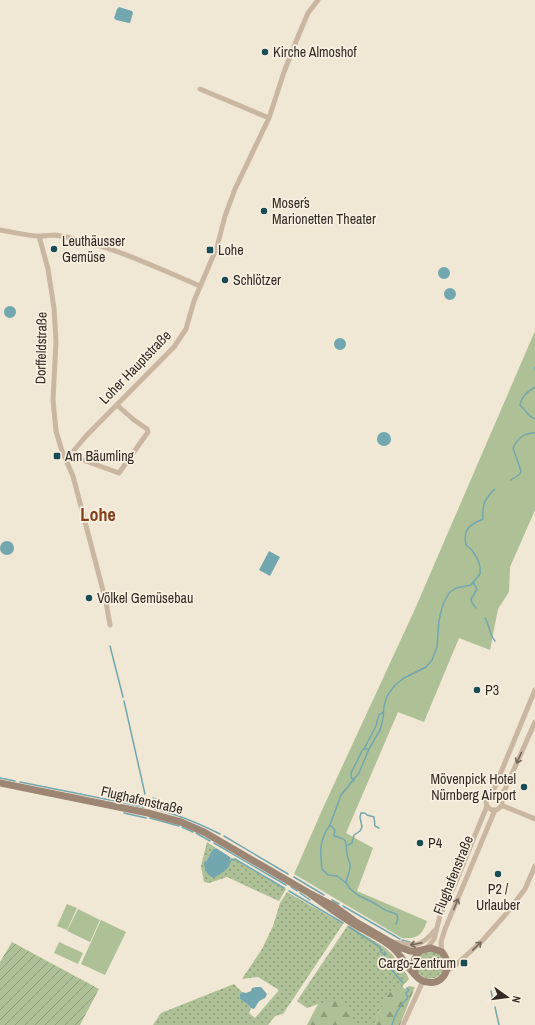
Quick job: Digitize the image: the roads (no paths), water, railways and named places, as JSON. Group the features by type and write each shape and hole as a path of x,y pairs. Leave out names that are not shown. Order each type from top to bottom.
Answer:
{"main road":[{"name":"Flughafenstraße","path":"0,783 178,820 204,832 334,906 356,922 389,942 407,950 424,950 434,948 442,952 447,960 447,971"},
{"name":"Flughafenstraße","path":"309,893 334,912 391,947 423,981"},
{"name":"Flughafenstraße","path":"415,974 413,968 414,961 424,950"},
{"path":"423,981 436,981 442,978 447,971"}],"street":[{"name":"Loher Hauptstraße","path":"68,458 86,436 174,347 186,329 194,301 217,248 225,216 235,189 269,118 284,72 308,13 318,0"},
{"path":"200,89 269,118"},
{"path":"0,230 39,236 55,236 116,251 200,286"},
{"name":"Dorffeldstraße","path":"39,236 48,268 54,308 56,340 53,411 56,431 68,458 106,602 110,625"},
{"path":"68,458 118,473 148,432 147,429 134,420 117,404"},
{"name":"Flughafenstraße","path":"424,950 434,939 440,916 455,884 487,806 487,798 492,794 535,690"},
{"path":"492,794 498,795 504,791 535,722"},
{"path":"498,795 501,798 502,805"},
{"path":"487,806 490,809 495,810 502,805"},
{"path":"502,805 535,820"},
{"name":"Flughafenstraße","path":"442,952 441,942 495,810"},
{"path":"447,971 457,964 483,940 506,914 525,889 535,866"},
{"name":"Flughafenstraße","path":"389,942 411,946 417,945 424,942 437,928"},
{"path":"403,1025 423,981"}],"water":[{"path":"119,7 132,11 133,13 130,23 116,20 114,18"},
{"path":"442,267 446,267 450,273 446,279 442,279 438,275 438,271"},
{"path":"448,288 452,288 456,294 452,300 448,300 444,296 444,292"},
{"path":"8,306 12,306 16,312 12,318 8,318 4,314 4,310"},
{"path":"338,338 342,338 346,344 342,350 338,350 334,346 334,342"},
{"path":"381,432 387,432 391,436 391,442 387,446 381,446 377,442 377,436"},
{"path":"7,541 12,543 14,548 12,553 7,555 2,553 0,548 2,543"},
{"path":"269,551 280,557 270,576 259,570"},
{"path":"216,848 230,857 231,861 226,870 214,878 206,872 204,862 206,862 212,850"},
{"path":"261,987 267,994 254,1009 240,999 240,994 242,992 246,993 251,991 252,988"}],"waterway":[{"path":"535,387 524,396 520,405 530,416 535,419"},
{"path":"511,480 520,474 521,471 513,448 521,437 527,434 535,433"},
{"path":"396,924 398,918 397,915 386,911 358,895 346,883 350,866 346,842 345,840 334,836 335,830 330,825 341,795 359,773 369,749 380,730 387,696 395,685 404,678 426,667 432,660 437,647 439,620 443,604 449,593 456,588 471,585 480,574 480,566 477,558 472,550 466,545 465,535 468,528 474,523 483,519 485,502 495,489"},
{"path":"473,582 477,589 471,599 476,608"},
{"path":"485,618 491,635 495,641"},
{"path":"110,646 123,697"},
{"path":"124,701 145,794"},
{"path":"364,749 376,726 379,715 383,712"},
{"path":"354,781 351,777 351,773 362,751 364,749 368,749"},
{"path":"0,778 15,781"},
{"path":"20,782 110,800"},
{"path":"153,798 177,810"},
{"path":"111,800 143,807"},
{"path":"154,809 188,819 220,834"},
{"path":"124,813 146,818"},
{"path":"348,845 352,843 354,835 360,831 362,827 360,817 361,813 374,817 375,826 379,828"},
{"path":"150,818 179,826"},
{"path":"330,825 326,830 321,846 322,869 328,875 337,876 346,883"},
{"path":"182,827 193,832"},
{"path":"196,833 210,841"},
{"path":"224,836 288,874"},
{"path":"214,843 286,885"},
{"path":"231,860 235,859 284,888"},
{"path":"294,877 324,895"},
{"path":"291,887 297,891"},
{"path":"289,891 343,923"},
{"path":"300,893 310,900"},
{"path":"332,900 339,904"},
{"path":"343,906 400,939"},
{"path":"349,927 380,947 381,952 384,954"},
{"path":"402,940 410,942"},
{"path":"385,952 384,961 403,983"},
{"path":"392,1025 398,1010 408,998 406,993 409,990 407,988"},
{"path":"491,991 493,1000"},
{"path":"495,1007 499,1025"}],"place":[{"name":"Kirche Almoshof","path":"265,52"},
{"name":"Moser´s Marionetten Theater","path":"264,211"},
{"name":"Leuthäusser Gemüse","path":"54,249"},
{"name":"Lohe","path":"210,250"},
{"name":"Schlötzer","path":"225,280"},
{"name":"Am Bäumling","path":"57,456"},
{"name":"Völkel Gemüsebau","path":"89,598"},
{"name":"P3","path":"477,690"},
{"name":"Mövenpick Hotel Nürnberg Airport","path":"524,787"},
{"name":"P4","path":"420,843"},
{"name":"P2 / Urlauber","path":"498,874"},
{"name":"Cargo-Zentrum","path":"464,963"}],"district":[{"name":"Lohe","path":"98,514"}]}
